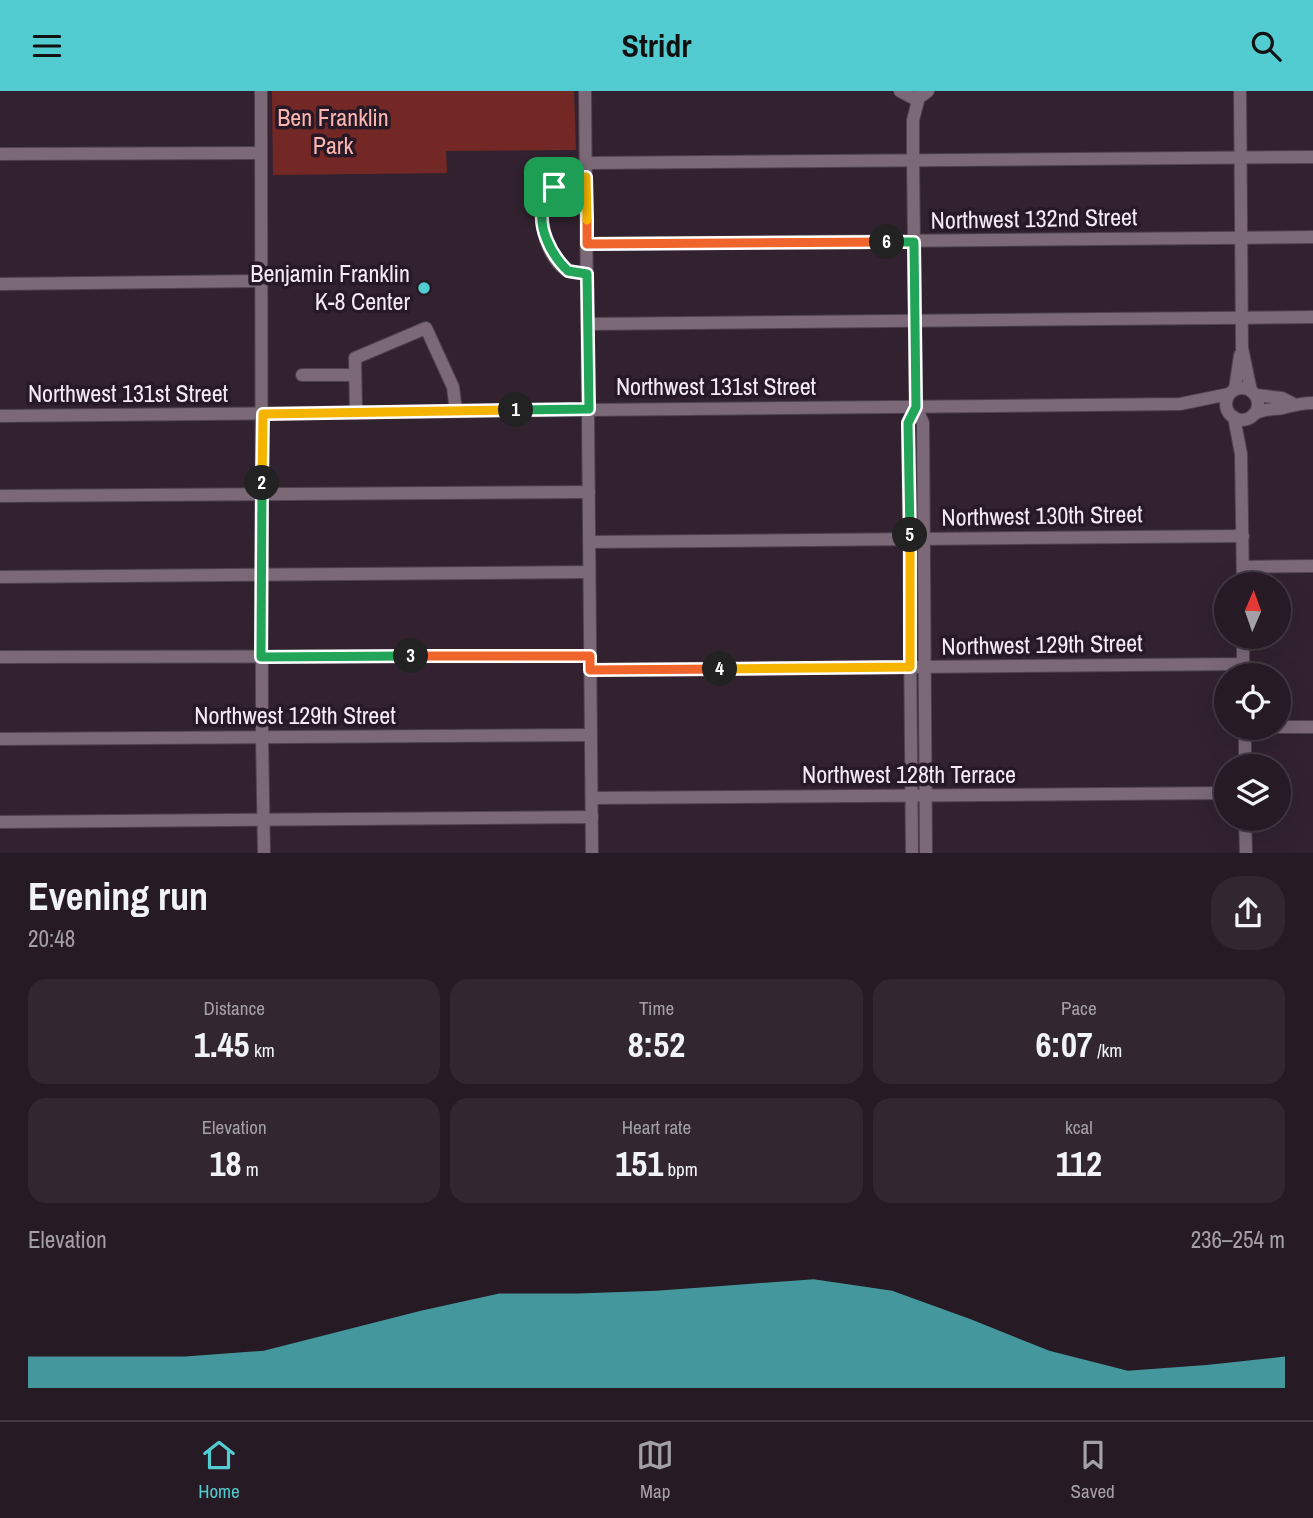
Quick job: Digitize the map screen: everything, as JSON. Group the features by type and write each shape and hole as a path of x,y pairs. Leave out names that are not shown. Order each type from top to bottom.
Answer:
{"street":[{"path":"261,91 261,657 264,853"},
{"path":"585,91 592,853"},
{"path":"1240,91 1242,348 1232,391 1226,404 1241,454 1243,572"},
{"path":"914,94 916,407 923,423 926,853"},
{"path":"0,155 261,153"},
{"path":"586,163 1313,157"},
{"path":"586,177 564,181 554,187 544,201 541,218 546,239 561,265 568,271 587,274"},
{"name":"Northwest 132nd Street","path":"587,244 1313,237"},
{"path":"0,283 261,281"},
{"path":"588,324 1313,317"},
{"path":"356,413 355,358 426,328 453,387 456,411"},
{"path":"1241,454 1257,408 1242,348"},
{"path":"302,375 355,375"},
{"path":"1232,391 1245,388 1253,393 1282,398 1292,403 1313,403"},
{"name":"Northwest 131st Street","path":"0,416 1180,404 1218,398 1232,391"},
{"path":"1230,413 1242,420 1261,410 1283,408 1292,403"},
{"name":"Northwest 131st Street","path":"1180,404 1230,413"},
{"path":"912,853 908,423 916,407"},
{"path":"0,496 589,492"},
{"name":"Northwest 130th Street","path":"590,543 1243,535"},
{"path":"1243,567 1313,566"},
{"path":"0,577 589,572"},
{"path":"0,657 590,656"},
{"name":"Northwest 129th Street","path":"590,670 910,667 1214,670"},
{"path":"1291,727 1313,727"},
{"name":"Northwest 129th Street","path":"0,739 590,735"},
{"name":"Northwest 128th Terrace","path":"592,798 1214,793"},
{"path":"0,822 592,817"},
{"path":"1245,831 1246,853"}],"green space":[{"name":"Ben Franklin Park","path":"272,91 574,91 576,150 446,151 447,173 273,175"}],"place":[{"name":"Benjamin Franklin K-8 Center","path":"424,288"}],"route":[{"path":"586,177 587,244 914,242 916,407 908,423 910,667 590,670 590,656 261,657 263,414 589,409 587,274 568,271 552,252 546,239 541,218 544,201 554,187 564,181 586,177"}]}
